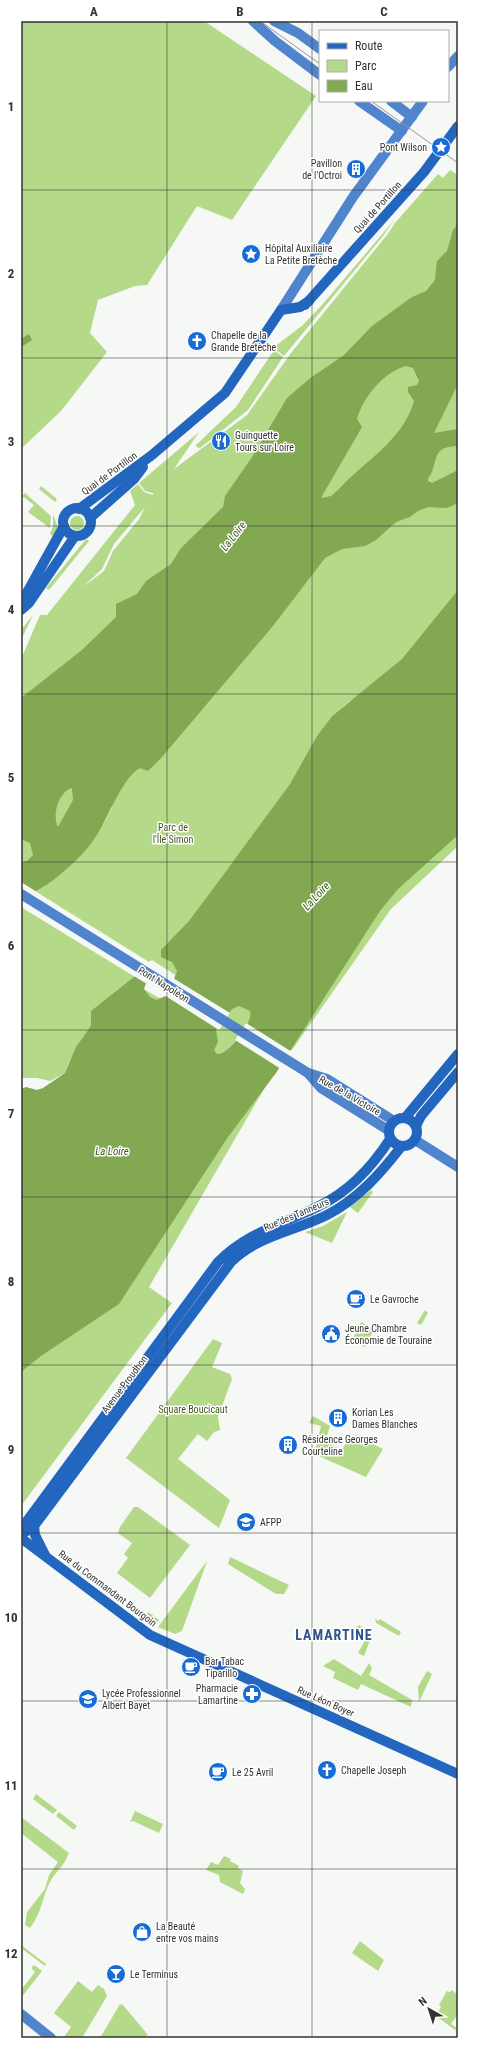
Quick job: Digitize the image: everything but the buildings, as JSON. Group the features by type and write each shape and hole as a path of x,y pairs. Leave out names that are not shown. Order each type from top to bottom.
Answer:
{"main road":[{"path":"253,21 275,41 319,73"},
{"path":"274,21 298,33 319,48"},
{"path":"449,66 458,56"},
{"path":"360,102 402,131"},
{"path":"393,102 412,117"},
{"name":"Quai de Portillon","path":"79,509 152,456 224,393 281,310 353,197 422,102"},
{"name":"Quai de Portillon","path":"269,328 286,315 301,311 424,172 458,126"},
{"name":"Quai de Portillon","path":"281,310 300,307 309,301"},
{"name":"Quai de Portillon","path":"90,518 134,479 152,456"},
{"path":"79,509 86,512 90,518 90,527 87,531 75,536 24,607 24,598 64,526 64,519 68,512 79,509"},
{"path":"64,526 68,533 75,536"},
{"name":"Pont Napoléon","path":"21,894 308,1072"},
{"path":"458,1054 405,1118 390,1130 396,1145 401,1147 411,1144 415,1140 417,1136 416,1126 421,1116 458,1072"},
{"name":"Rue de la Victoire","path":"308,1072 390,1130"},
{"path":"405,1118 416,1126"},
{"name":"Rue des Tanneurs","path":"244,1245 335,1197 360,1178 390,1130"},
{"path":"415,1140 458,1167"},
{"name":"Rue des Tanneurs","path":"244,1245 326,1216 340,1208 366,1188 401,1147"},
{"name":"Avenue Proudhon","path":"21,1534 34,1526 222,1272 244,1245"},
{"name":"Avenue Proudhon","path":"21,1534 27,1521 218,1262 244,1245"},
{"path":"34,1526 35,1535 46,1557"},
{"name":"Rue du Commandant Bourgoin","path":"21,1538 150,1635 185,1651"},
{"name":"Rue Léon Boyer","path":"185,1651 458,1774"},
{"path":"21,2014 51,2038"}],"green space":[{"path":"21,21 204,21 316,96 232,220 197,206 147,285 135,286 98,300 90,333 107,352 61,411 22,448"},
{"name":"Parc de l'Île Simon","path":"450,170 458,175 458,846 391,909 292,1050 249,1022 278,1065 149,1287 172,1303 21,1506 21,1099 62,1089 71,1058 65,1073 50,1081 37,1078 21,1078 21,907 135,977 131,982 216,1030 230,1010 152,960 149,962 35,891 59,875 81,854 99,831 113,805 21,877 21,659 40,615 47,615 135,505 130,491 138,484 144,492 153,495 153,493 145,491 139,483 199,432 174,469 247,415 291,353 387,235 395,223 438,174 443,178","holes":["145,507 139,519 113,551 104,571 83,587 102,569 114,544","353,698 313,742 332,716"]},
{"path":"395,219 383,236 284,356 275,349 278,344 303,325 322,305"},
{"path":"274,350 283,357 248,410 200,448 196,447 196,445 236,407"},
{"path":"41,486 57,499 55,502 39,489"},
{"path":"25,493 51,516 50,528 28,512 34,505 22,496"},
{"path":"53,514 58,528 54,537 50,534 53,527"},
{"path":"74,516 80,516 84,520 84,526 80,530 74,530 70,526 70,520"},
{"path":"86,539 89,541 49,590 46,588"},
{"path":"33,615 21,640 21,630"},
{"path":"371,1190 373,1192 358,1213 350,1207"},
{"path":"347,1212 332,1243 305,1232 323,1226"},
{"path":"425,1310 428,1313 421,1325 417,1323"},
{"path":"361,1322 374,1329 365,1347 352,1341"},
{"name":"Square Boucicaut","path":"213,1339 222,1343 212,1367 230,1374 232,1379 218,1417 220,1430 214,1432 207,1441 198,1434 178,1459 230,1500 219,1528 126,1458"},
{"path":"313,1416 330,1426 325,1442 342,1450 350,1436 354,1438 355,1435 383,1449 366,1477 314,1454 321,1426 309,1423"},
{"path":"134,1507 138,1507 190,1545 150,1598 117,1573 128,1558 124,1554 132,1543 118,1533 120,1527"},
{"path":"230,1557 289,1585 284,1594 276,1594 228,1564"},
{"path":"207,1561 182,1631 175,1634 158,1627"},
{"path":"148,1612 159,1620 155,1625 145,1617"},
{"path":"375,1618 378,1621 380,1619 401,1632 399,1636 376,1623"},
{"path":"359,1625 370,1632 372,1637 369,1638 370,1640 364,1656 358,1653 367,1637 354,1629"},
{"path":"334,1659 361,1676 369,1663 372,1668 369,1675 412,1700 411,1707 361,1684 358,1690 333,1678 335,1672 323,1666"},
{"path":"427,1671 432,1674 419,1702 418,1687"},
{"path":"36,1794 57,1810 53,1814 33,1799"},
{"path":"135,1811 163,1824 159,1833 133,1821 130,1822"},
{"path":"59,1812 77,1826 74,1830 56,1816"},
{"path":"21,1817 69,1853 53,1877 38,1915 30,1928 25,1925 27,1912 45,1889 49,1875 58,1862 21,1833"},
{"path":"224,1856 231,1859 230,1861 239,1866 238,1868 243,1871 240,1883 245,1889 243,1894 220,1882 219,1875 206,1870 211,1862 218,1865"},
{"path":"360,1941 384,1960 378,1971 352,1953"},
{"path":"21,1945 46,1964 45,1966 21,1948"},
{"path":"34,1965 42,1971 21,1998 21,1990 35,1972 31,1968"},
{"path":"78,1981 92,1992 98,1985 104,1989 107,1996 82,2038 66,2038 64,2037 71,2027 54,2013"},
{"path":"452,1990 458,1995 458,2014 451,2024 457,2028 455,2030 436,2016 441,2007 439,2005 447,1991 450,1992"},
{"path":"120,2004 123,2005 148,2035 141,2038 100,2038"}],"water":[{"name":"La Loire","path":"458,224 458,384 434,433 458,429 458,446 441,450 437,456 428,481 432,483 458,470 458,503 447,508 428,507 418,511 410,517 396,522 376,540 365,546 342,549 325,558 273,626 162,757 148,771 140,768 126,781 97,834 84,852 74,863 57,877 30,895 21,909 21,862 27,861 33,855 30,843 21,839 21,698 82,650 116,617 116,604 137,594 146,581 171,564 181,548 223,507 225,496 252,457 287,398 309,379 344,355 372,326 412,297 426,291 435,280 437,261 447,251 453,230","holes":["406,366 413,368 419,381 417,385 408,387 408,392 414,401 409,415 401,428 382,450 348,479 338,490 331,496 322,498 362,427 357,419 369,394 382,380 398,369","72,788 73,800 58,827 56,822 56,811 60,799 67,790"]},
{"path":"29,334 32,340 21,347 21,339"},
{"name":"La Loire","path":"458,590 458,835 398,889 380,911 276,1073 228,1137 119,1304 41,1356 21,1372 21,1089 26,1087 37,1090 43,1088 65,1073 76,1047 91,1026 91,1011 139,973 147,980 144,989 150,997 156,1000 168,995 177,971 172,962 161,957 161,950 189,921 290,784 317,736 332,716 402,659","holes":["239,1006 250,1011 248,1023 239,1037 227,1050 217,1054 214,1050 218,1042 216,1030 232,1009"]}],"pier":[{"path":"21,882 37,892 24,907 21,905"},
{"path":"138,972 153,977 147,984 134,976"},
{"path":"173,978 230,1013 219,1030 164,995 169,990"},
{"path":"246,1023 292,1052 281,1069 235,1040"}],"tram line":[{"path":"260,21 319,63"},
{"path":"372,102 458,163"}],"place":[{"name":"Pont Wilson","path":"441,147"},
{"name":"Pavillon de l'Octroi","path":"356,169"},
{"name":"Hôpital Auxiliaire La Petite Bretèche","path":"251,254"},
{"name":"Chapelle de la Grande Bretèche","path":"197,341"},
{"name":"Guinguette Tours sur Loire","path":"221,441"},
{"name":"Le Gavroche","path":"356,1299"},
{"name":"Jeune Chambre Économie de Touraine","path":"331,1334"},
{"name":"Korian Les Dames Blanches","path":"338,1418"},
{"name":"Résidence Georges Courteline","path":"288,1445"},
{"name":"AFPP","path":"246,1522"},
{"name":"Bar Tabac Tiparillo","path":"191,1667"},
{"name":"Pharmacie Lamartine","path":"252,1694"},
{"name":"Lycée Professionnel Albert Bayet","path":"88,1699"},
{"name":"Chapelle Joseph","path":"327,1770"},
{"name":"Le 25 Avril","path":"218,1772"},
{"name":"La Beauté entre vos mains","path":"142,1932"},
{"name":"Le Terminus","path":"116,1974"}],"district":[{"name":"LAMARTINE","path":"334,1635"}]}
